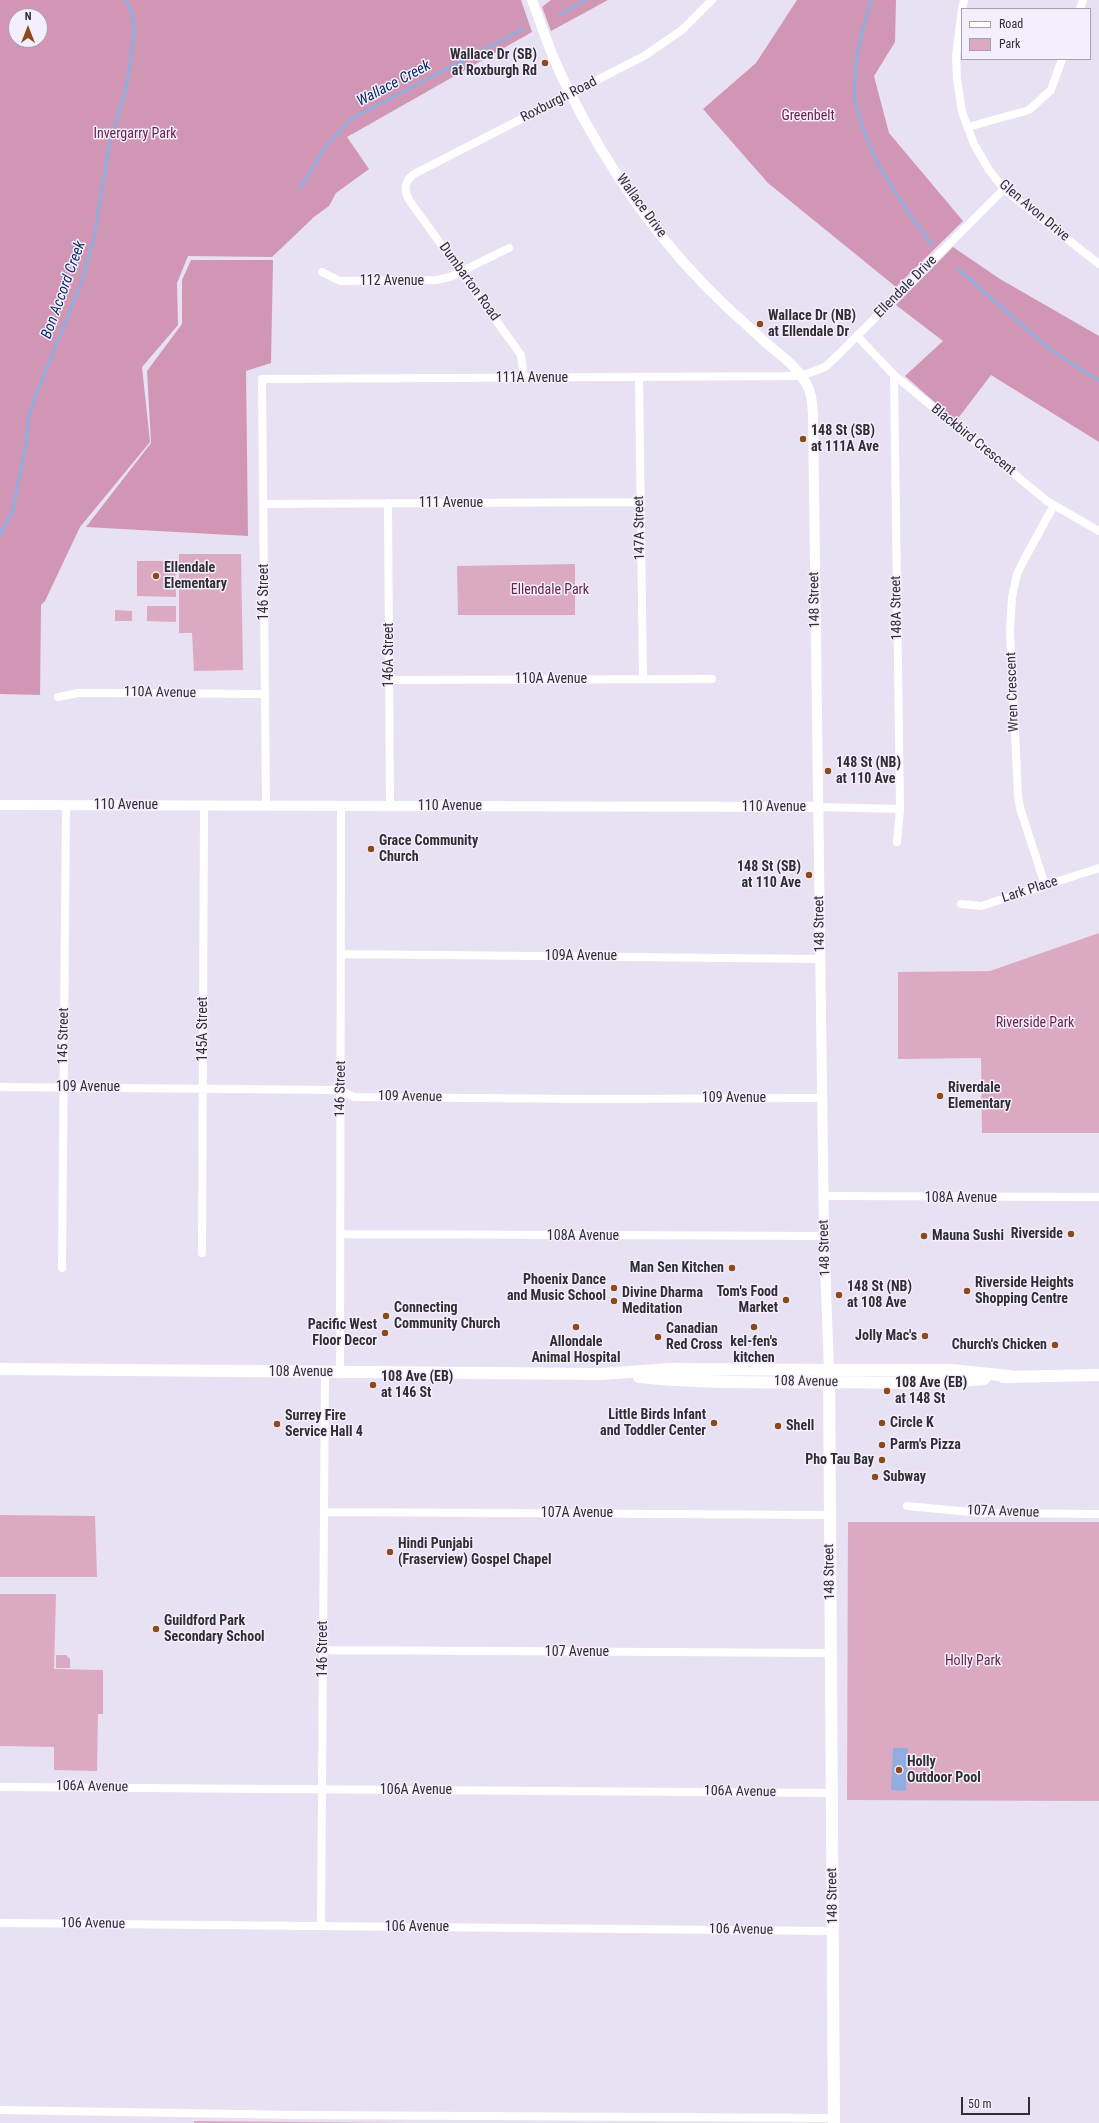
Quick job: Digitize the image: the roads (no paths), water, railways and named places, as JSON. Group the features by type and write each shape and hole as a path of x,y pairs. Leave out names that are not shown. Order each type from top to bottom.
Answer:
{"main road":[{"name":"108 Avenue","path":"0,1369 602,1374 670,1369 951,1370 1009,1376"},
{"name":"148 Street","path":"829,1370 834,2120"},
{"name":"108 Avenue","path":"602,1374 669,1380 950,1383 1009,1376 1099,1375"}],"street":[{"name":"Wallace Drive","path":"532,0 554,58 570,94 616,173 676,253 727,307 795,368 801,376"},
{"name":"Roxburgh Road","path":"405,191 406,181 416,173 644,56 682,30 712,0"},
{"name":"Glen Avon Drive","path":"961,16 956,74 961,106 974,144 989,170 1004,189 1099,264"},
{"path":"968,127 1029,110 1051,90 1062,60"},
{"name":"Ellendale Drive","path":"801,376 825,367 1004,189"},
{"name":"Dumbarton Road","path":"405,191 408,200 462,271 521,355 524,377"},
{"name":"112 Avenue","path":"322,272 340,281 430,281 450,277 510,248"},
{"name":"Blackbird Crescent","path":"857,336 894,375 1054,505 1099,531"},
{"name":"148A Street","path":"894,375 900,809 897,842"},
{"name":"111A Avenue","path":"262,379 801,376"},
{"name":"148 Street","path":"801,376 811,395 813,415 824,1236 829,1370"},
{"name":"147A Street","path":"639,378 639,502 643,679"},
{"name":"146 Street","path":"262,379 266,805"},
{"name":"111 Avenue","path":"263,504 639,502"},
{"name":"146A Street","path":"388,503 390,806"},
{"name":"Wren Crescent","path":"1045,885 1020,808 1018,795 1010,611 1018,574 1034,539 1054,505"},
{"name":"110A Avenue","path":"389,680 712,679"},
{"name":"110A Avenue","path":"58,697 78,694 109,693 264,694"},
{"name":"110 Avenue","path":"0,805 818,807 900,809"},
{"name":"145 Street","path":"62,1268 66,805"},
{"name":"145A Street","path":"202,1253 204,806"},
{"name":"146 Street","path":"340,1372 340,1090 342,1024 341,806"},
{"name":"Lark Place","path":"961,904 980,906 1099,868"},
{"name":"109A Avenue","path":"341,954 820,959"},
{"name":"109 Avenue","path":"0,1087 340,1090 354,1097 591,1099 822,1098"},
{"name":"108A Avenue","path":"824,1196 1099,1197"},
{"name":"108A Avenue","path":"341,1234 824,1236"},
{"name":"146 Street","path":"320,1926 325,1372"},
{"name":"107A Avenue","path":"906,1506 981,1513 1099,1514"},
{"name":"107A Avenue","path":"324,1512 830,1515"},
{"name":"107 Avenue","path":"323,1650 831,1652"},
{"name":"106A Avenue","path":"0,1786 832,1793"},
{"name":"106 Avenue","path":"0,1923 833,1932"},
{"path":"0,2110 306,2115 834,2120"}],"water":[{"path":"893,1748 908,1748 906,1791 891,1790"}],"waterway":[{"name":"Bon Accord Creek","path":"0,535 12,513 26,445 28,420 35,397 82,281 94,238 109,147 127,84 134,32 132,13 126,0"},
{"name":"Wallace Creek","path":"559,15 585,0"},
{"path":"871,0 858,49 855,99 860,119 875,157 895,193 931,244"},
{"name":"Wallace Creek","path":"300,188 326,146 351,119 523,29"},
{"path":"958,269 1048,348 1099,381"}],"place":[{"name":"Wallace Dr (SB) at Roxburgh Rd","path":"545,63"},
{"name":"Wallace Dr (NB) at Ellendale Dr","path":"760,324"},
{"name":"148 St (SB) at 111A Ave","path":"803,439"},
{"name":"Ellendale Elementary","path":"156,576"},
{"name":"148 St (NB) at 110 Ave","path":"828,771"},
{"name":"Grace Community Church","path":"371,849"},
{"name":"148 St (SB) at 110 Ave","path":"809,875"},
{"name":"Riverdale Elementary","path":"940,1096"},
{"name":"Riverside","path":"1071,1234"},
{"name":"Mauna Sushi","path":"924,1236"},
{"name":"Man Sen Kitchen","path":"732,1268"},
{"name":"Phoenix Dance and Music School","path":"614,1288"},
{"name":"Riverside Heights Shopping Centre","path":"967,1291"},
{"name":"148 St (NB) at 108 Ave","path":"839,1295"},
{"name":"Tom's Food Market","path":"786,1300"},
{"name":"Divine Dharma Meditation","path":"614,1301"},
{"name":"Connecting Community Church","path":"386,1316"},
{"name":"Allondale Animal Hospital","path":"576,1327"},
{"name":"kel-fen's kitchen","path":"754,1327"},
{"name":"Pacific West Floor Decor","path":"385,1333"},
{"name":"Jolly Mac's","path":"925,1336"},
{"name":"Canadian Red Cross","path":"658,1337"},
{"name":"Church's Chicken","path":"1055,1345"},
{"name":"108 Ave (EB) at 146 St","path":"373,1385"},
{"name":"108 Ave (EB) at 148 St","path":"887,1391"},
{"name":"Little Birds Infant and Toddler Center","path":"714,1423"},
{"name":"Circle K","path":"882,1423"},
{"name":"Surrey Fire Service Hall 4","path":"277,1424"},
{"name":"Shell","path":"778,1426"},
{"name":"Parm's Pizza","path":"882,1445"},
{"name":"Pho Tau Bay","path":"882,1460"},
{"name":"Subway","path":"875,1477"},
{"name":"Hindi Punjabi (Fraserview) Gospel Chapel","path":"390,1552"},
{"name":"Guildford Park Secondary School","path":"156,1629"},
{"name":"Holly Outdoor Pool","path":"899,1770"}],"park label":[{"name":"Greenbelt","path":"808,116"},
{"name":"Invergarry Park","path":"135,134"},
{"name":"Ellendale Park","path":"550,590"},
{"name":"Riverside Park","path":"1035,1023"},
{"name":"Holly Park","path":"973,1661"}]}
